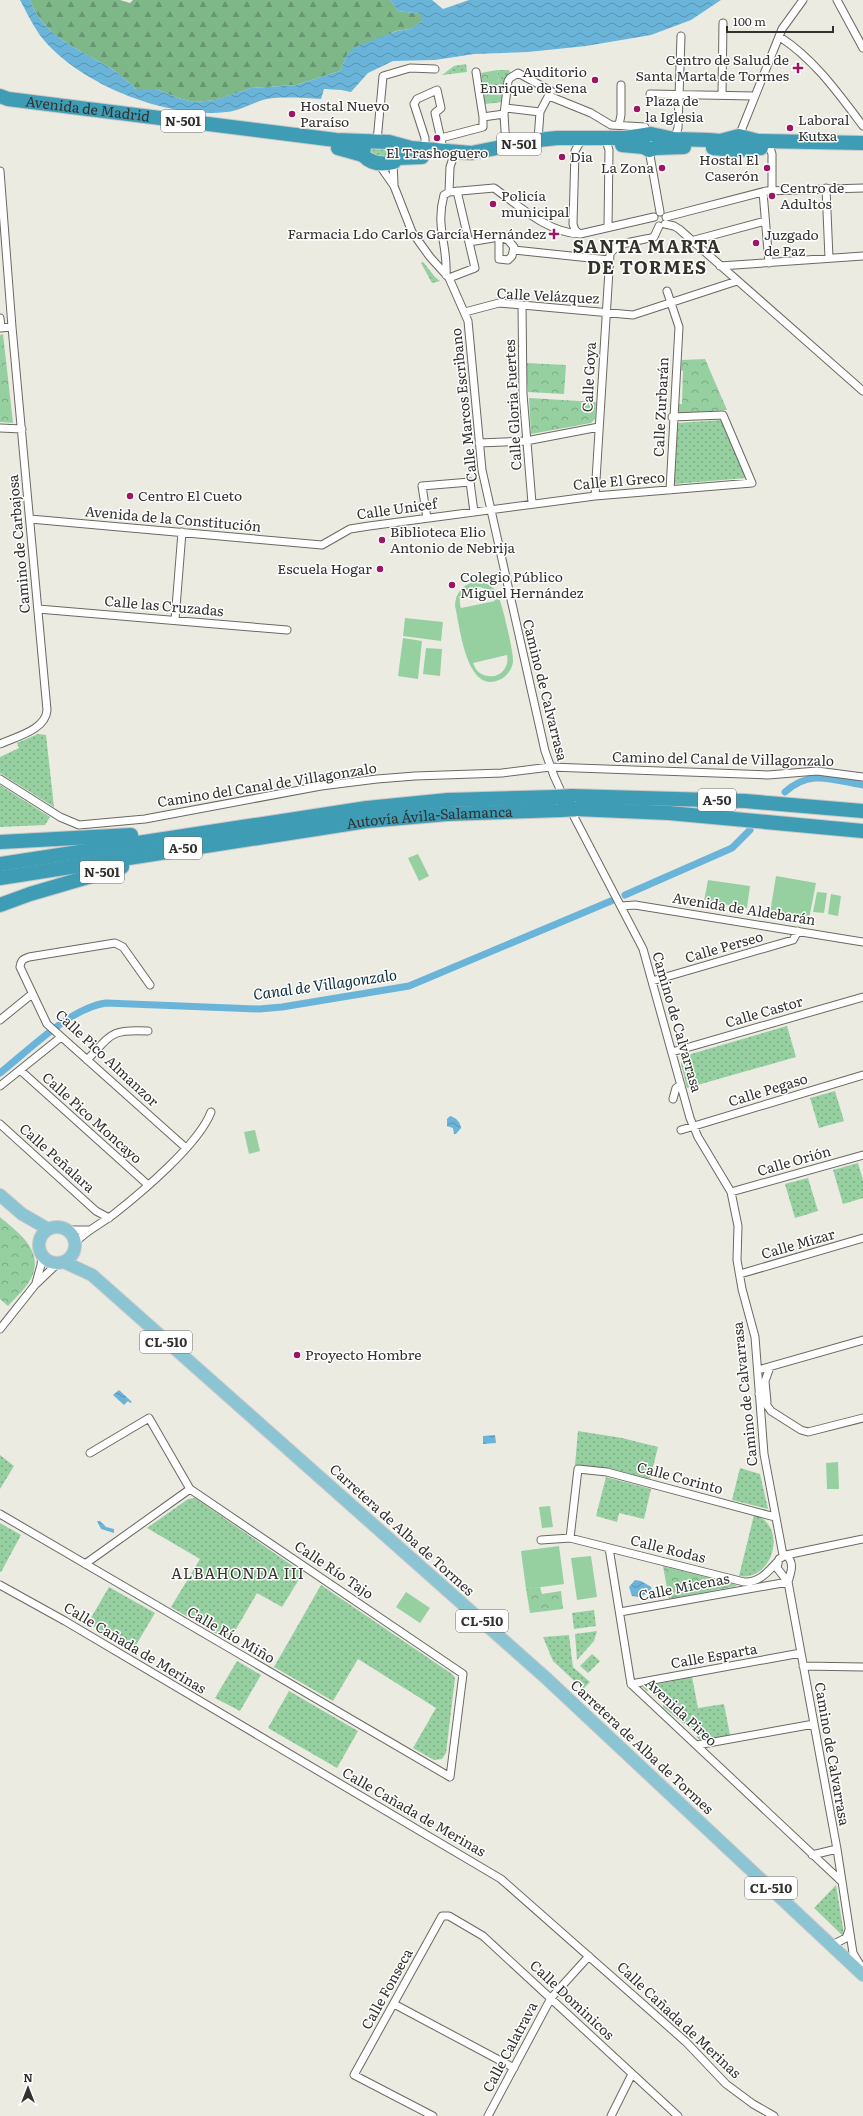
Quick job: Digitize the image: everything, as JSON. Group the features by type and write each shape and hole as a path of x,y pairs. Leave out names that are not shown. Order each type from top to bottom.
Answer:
{"highway":[{"name":"Avenida de Madrid","path":"0,96 14,100 369,146"},
{"name":"N-501","path":"0,96 2,101 0,107"},
{"name":"Avenida de Madrid","path":"0,107 241,134 340,148 369,146"},
{"name":"N-501","path":"395,155 419,156 445,149 487,157 536,147 649,142 674,139 737,142 770,148 863,151"},
{"name":"N-501","path":"395,155 425,150 445,149 471,153 538,140 863,143"},
{"path":"369,146 395,155 378,163 371,162 369,146"},
{"name":"Autovía Ávila-Salamanca","path":"0,864 367,808 448,800 558,803 745,801 863,811"},
{"name":"Autovía Ávila-Salamanca","path":"0,878 367,821 558,803"},
{"name":"Autovía Ávila-Salamanca","path":"574,803 863,831"},
{"path":"0,842 94,838 194,828 228,828"},
{"name":"N-501","path":"0,905 104,871 168,856 205,845"}],"main road":[{"path":"0,1194 22,1214 48,1229"},
{"path":"22,1214 39,1240 42,1255"},
{"path":"39,1240 48,1229 58,1227 68,1230"},
{"name":"CL-510","path":"68,1230 73,1236 75,1247"},
{"path":"60,1263 71,1257 75,1247"},
{"name":"Carretera de Alba de Tormes","path":"75,1247 92,1275 546,1678 863,1975"},
{"name":"CL-510","path":"42,1255 49,1262 60,1263"},
{"name":"Carretera de Alba de Tormes","path":"60,1263 92,1275"}],"street":[{"path":"737,142 754,96 780,37 789,18 803,0"},
{"path":"837,0 863,48"},
{"path":"722,95 723,23"},
{"path":"674,139 678,128 681,36"},
{"path":"780,37 795,47 820,71 863,126"},
{"path":"369,146 383,76 410,68 435,68"},
{"path":"445,149 483,127 483,117 476,72"},
{"path":"506,147 504,111 510,78 520,73 550,93 591,113 611,125 645,127 663,218 654,237 613,249 608,260 514,250"},
{"path":"619,126 622,115 621,85"},
{"path":"425,150 425,138 414,104 417,99 437,90 441,108 436,113 450,167 446,194 439,216 448,277 475,268 457,191"},
{"path":"538,140 540,112 550,93"},
{"path":"650,94 754,96"},
{"path":"483,117 504,111 540,112"},
{"path":"579,144 575,153 573,224 575,230 580,234"},
{"path":"607,144 609,150 608,228"},
{"path":"770,148 772,154 772,190"},
{"name":"Calle Marcos Escribano","path":"394,186 395,155"},
{"name":"Calle Marcos Escribano","path":"378,163 394,186 412,232 433,261 448,277 465,312 470,330 479,443 489,510"},
{"name":"Camino de Carbajosa","path":"0,171 3,261 12,327 22,429 47,716 42,724 0,744"},
{"path":"446,194 457,191 494,188 547,225 572,234 580,234 663,218 772,190 863,188"},
{"path":"826,188 830,258"},
{"path":"763,192 769,263"},
{"path":"663,218 862,390"},
{"path":"691,241 765,221"},
{"path":"469,242 499,237 512,243 514,250 510,258 505,260 499,259 499,237"},
{"path":"433,261 446,256"},
{"path":"720,266 863,256"},
{"name":"Calle Goya","path":"595,496 608,260"},
{"path":"672,303 737,281"},
{"name":"Calle Zurbarán","path":"668,291 678,327 672,417 670,490"},
{"name":"Calle Velázquez","path":"465,312 499,303 630,315 672,303"},
{"name":"Calle Gloria Fuertes","path":"522,305 522,364 526,441 532,503"},
{"path":"0,318 0,328 12,327"},
{"name":"Calle El Greco","path":"489,510 532,503 595,496 752,483 722,415 672,417"},
{"path":"479,443 526,441 599,427"},
{"path":"0,428 22,429"},
{"path":"427,518 422,486 470,482 474,512"},
{"name":"Calle Unicef","path":"313,545 322,545 350,529 489,510"},
{"name":"Camino de Calvarrasa","path":"489,510 550,767 579,829 643,950 694,1127 698,1137 731,1192 738,1226 737,1260 742,1289 753,1325 758,1370 762,1388 761,1434 783,1556"},
{"name":"Avenida de la Constitución","path":"30,519 313,545"},
{"path":"175,620 182,532"},
{"name":"Calle las Cruzadas","path":"38,609 287,630"},
{"name":"Camino del Canal de Villagonzalo","path":"0,779 60,817 79,825 145,819 313,788 363,781 415,776 502,773 550,767 768,775 817,771 863,777"},
{"name":"Avenida de Aldebarán","path":"621,906 635,905 863,942"},
{"name":"Calle Perseo","path":"652,981 793,940 798,931"},
{"name":"Calle Pico Almanzor","path":"150,985 123,947 115,943 23,959 20,967 47,1024 186,1148"},
{"path":"0,1020 32,994"},
{"name":"Calle Castor","path":"672,1052 863,997"},
{"path":"87,1060 107,1038 115,1032 128,1030 148,1031"},
{"path":"0,1086 59,1036"},
{"name":"Calle Pico Moncayo","path":"20,1070 147,1184"},
{"name":"Calle Pegaso","path":"681,1130 863,1075"},
{"path":"673,1099 676,1088 681,1085"},
{"path":"75,1247 81,1236 109,1218 186,1148 206,1123 211,1112"},
{"name":"Calle Peñalara","path":"0,1124 96,1211 109,1218"},
{"name":"Calle Orión","path":"731,1192 863,1155"},
{"name":"Calle Peñalara","path":"92,1230 96,1211"},
{"path":"68,1230 92,1230"},
{"name":"Calle Mizar","path":"740,1274 863,1238"},
{"path":"35,1285 41,1265 42,1255"},
{"path":"0,1329 35,1285 60,1263"},
{"path":"758,1370 863,1340"},
{"path":"770,1367 762,1388 768,1408 801,1430 808,1432 863,1418"},
{"path":"85,1564 190,1489 149,1418 90,1452"},
{"name":"Calle Corinto","path":"570,1538 578,1469 607,1472 775,1517"},
{"name":"Calle Río Tajo","path":"190,1489 463,1674 450,1777"},
{"name":"Calle Río Miño","path":"0,1514 450,1777"},
{"name":"Calle Rodas","path":"541,1540 570,1538 752,1585"},
{"path":"752,1585 783,1556 863,1539"},
{"name":"Avenida Pireo","path":"609,1548 631,1684 841,1881"},
{"path":"783,1556 790,1559 792,1568 787,1578 777,1568 783,1556"},
{"name":"Camino de Calvarrasa","path":"787,1578 837,1849 853,1953 863,1970"},
{"name":"Calle Micenas","path":"620,1612 787,1578"},
{"name":"Calle Cañada de Merinas","path":"0,1585 486,1868 514,1888 686,2042 726,2084 753,2104 774,2116"},
{"name":"Calle Esparta","path":"631,1684 801,1653"},
{"path":"803,1666 863,1667"},
{"path":"697,1745 814,1724"},
{"path":"812,1855 837,1849"},
{"name":"Calle Dominicos","path":"442,1916 449,1916 482,1936 678,2116"},
{"name":"Calle Fonseca","path":"433,2116 354,2075 442,1916"},
{"path":"832,1945 846,1938 849,1930"},
{"name":"Calle Calatrava","path":"488,2116 551,1998 590,1956"},
{"path":"394,2004 514,2068"},
{"path":"610,2116 632,2074"}],"green space":[{"path":"30,0 120,0 130,3 133,0 390,0 398,11 422,14 422,21 410,29 396,31 348,53 340,71 296,85 251,88 216,100 194,102 178,98 156,89 136,89 115,71 78,50 54,34 36,13"},
{"path":"466,64 467,72 442,75 454,66"},
{"path":"497,70 509,70 511,75 507,77 502,102"},
{"path":"497,70 502,102 485,104 481,73"},
{"path":"368,148 391,148 393,156 372,158"},
{"path":"423,262 440,281 432,283 421,263"},
{"path":"3,334 13,423 0,422 0,335"},
{"path":"705,359 727,410 679,413 679,404 682,404 682,360"},
{"path":"526,363 566,365 564,394 528,392"},
{"path":"529,398 596,402 595,419 591,423 531,434"},
{"path":"721,420 746,478 674,484 678,423"},
{"path":"480,582 491,586 496,591 501,603 513,662 508,673 499,680 488,682 479,677 472,668 466,656 455,602 460,591 470,583","holes":["480,587 489,590 495,601 461,608 460,600 464,593 467,590","507,655 505,668 501,673 495,676 481,674 473,663"]},
{"path":"405,618 443,622 441,641 403,636"},
{"path":"403,638 422,641 418,679 398,676"},
{"path":"426,648 442,649 440,676 423,674"},
{"path":"38,734 46,735 54,807 0,773 0,757 19,748 17,743"},
{"path":"0,785 50,817 45,825 0,827"},
{"path":"418,854 429,876 419,881 408,858"},
{"path":"776,876 816,883 809,919 770,913"},
{"path":"708,880 750,886 747,908 704,901"},
{"path":"817,892 827,893 824,913 813,912"},
{"path":"831,894 841,896 838,916 828,914"},
{"path":"787,1026 796,1057 687,1088 681,1064 684,1056"},
{"path":"835,1091 844,1121 819,1128 810,1098"},
{"path":"255,1130 260,1151 249,1154 244,1132"},
{"path":"858,1163 863,1180 863,1198 843,1204 833,1170"},
{"path":"808,1178 818,1211 795,1218 785,1184"},
{"path":"0,1217 26,1241 34,1256 35,1265 29,1283 8,1306 0,1299"},
{"path":"578,1431 622,1438 658,1447 650,1479 609,1468 575,1465"},
{"path":"0,1455 14,1466 0,1489"},
{"path":"838,1462 839,1489 827,1489 826,1463"},
{"path":"740,1468 760,1474 768,1509 732,1500"},
{"path":"606,1477 651,1489 644,1519 619,1513 617,1522 596,1516"},
{"path":"195,1498 303,1573 282,1607 257,1593 229,1641 171,1607 200,1559 147,1528 188,1499"},
{"path":"550,1506 553,1527 542,1528 539,1507"},
{"path":"754,1515 765,1521 771,1530 774,1540 772,1552 768,1562 761,1570 751,1576 739,1576"},
{"path":"0,1523 21,1535 1,1572 0,1572"},
{"path":"559,1546 564,1584 526,1589 521,1551"},
{"path":"591,1556 597,1597 577,1600 571,1558"},
{"path":"663,1566 734,1584 737,1586 669,1599"},
{"path":"321,1585 452,1674 455,1678 446,1753 442,1759 434,1760 413,1748 436,1708 358,1659 333,1701 274,1667"},
{"path":"109,1587 155,1613 133,1650 88,1623"},
{"path":"540,1587 542,1594 561,1591 563,1609 530,1613 526,1589"},
{"path":"406,1592 430,1608 420,1623 396,1607"},
{"path":"594,1610 596,1626 574,1629 572,1613"},
{"path":"597,1631 594,1641 577,1660 575,1634"},
{"path":"569,1635 573,1667 590,1682 583,1689 553,1661 543,1637"},
{"path":"592,1654 600,1661 588,1673 580,1666"},
{"path":"237,1661 261,1675 240,1711 215,1698"},
{"path":"692,1677 698,1708 724,1704 730,1735 700,1740 697,1737 697,1734 663,1707 663,1702 650,1691 646,1691 643,1687"},
{"path":"289,1691 358,1731 337,1768 268,1728"},
{"path":"836,1885 844,1934 842,1935 814,1908"}],"water":[{"path":"20,0 30,0 36,13 54,34 78,50 115,71 136,89 156,89 178,98 194,102 215,100 251,88 296,85 340,71 348,53 357,46 397,31 410,29 422,21 421,14 398,11 390,0 432,0 443,9 469,0 721,0 691,20 651,35 586,46 528,52 474,54 435,60 393,61 368,73 351,92 324,89 321,99 273,98 262,100 231,111 203,113 178,110 153,104 102,84 79,71 59,56 43,39"},
{"path":"450,1116 460,1123 461,1128 456,1134 454,1134 453,1128 447,1126 447,1119"},
{"path":"119,1390 132,1402 130,1403 128,1401 124,1405 113,1395"},
{"path":"495,1435 496,1443 483,1444 483,1436"},
{"path":"97,1521 100,1521 106,1527 114,1529 114,1533 101,1529"},
{"path":"635,1580 641,1581 651,1587 652,1591 640,1597 632,1596 629,1587"}],"waterway":[{"name":"Canal de Villagonzalo","path":"785,792 803,780 812,778 831,779 863,785"},
{"name":"Canal de Villagonzalo","path":"625,895 732,848 750,830"},
{"name":"Canal de Villagonzalo","path":"0,1073 50,1031 64,1021 92,1006 106,1003 259,1009 282,1007 409,986 611,901"}],"place":[{"name":"Centro de Salud de Santa Marta de Tormes","path":"798,68"},
{"name":"Auditorio Enrique de Sena","path":"595,80"},
{"name":"Plaza de la Iglesia","path":"637,109"},
{"name":"Hostal Nuevo Paraíso","path":"292,114"},
{"name":"Laboral Kutxa","path":"790,128"},
{"name":"El Trashoguero","path":"437,138"},
{"name":"Dia","path":"562,157"},
{"name":"La Zona","path":"662,168"},
{"name":"Hostal El Caserón","path":"767,168"},
{"name":"Centro de Adultos","path":"772,196"},
{"name":"Policía municipal","path":"493,204"},
{"name":"Farmacia Ldo Carlos García Hernández","path":"554,234"},
{"name":"Juzgado de Paz","path":"756,243"},
{"name":"Centro El Cueto","path":"130,496"},
{"name":"Biblioteca Elio Antonio de Nebrija","path":"382,540"},
{"name":"Escuela Hogar","path":"380,569"},
{"name":"Colegio Público Miguel Hernández","path":"452,585"},
{"name":"Proyecto Hombre","path":"297,1355"}],"district":[{"name":"SANTA MARTA DE TORMES","path":"647,257"},
{"name":"ALBAHONDA III","path":"238,1574"}]}
